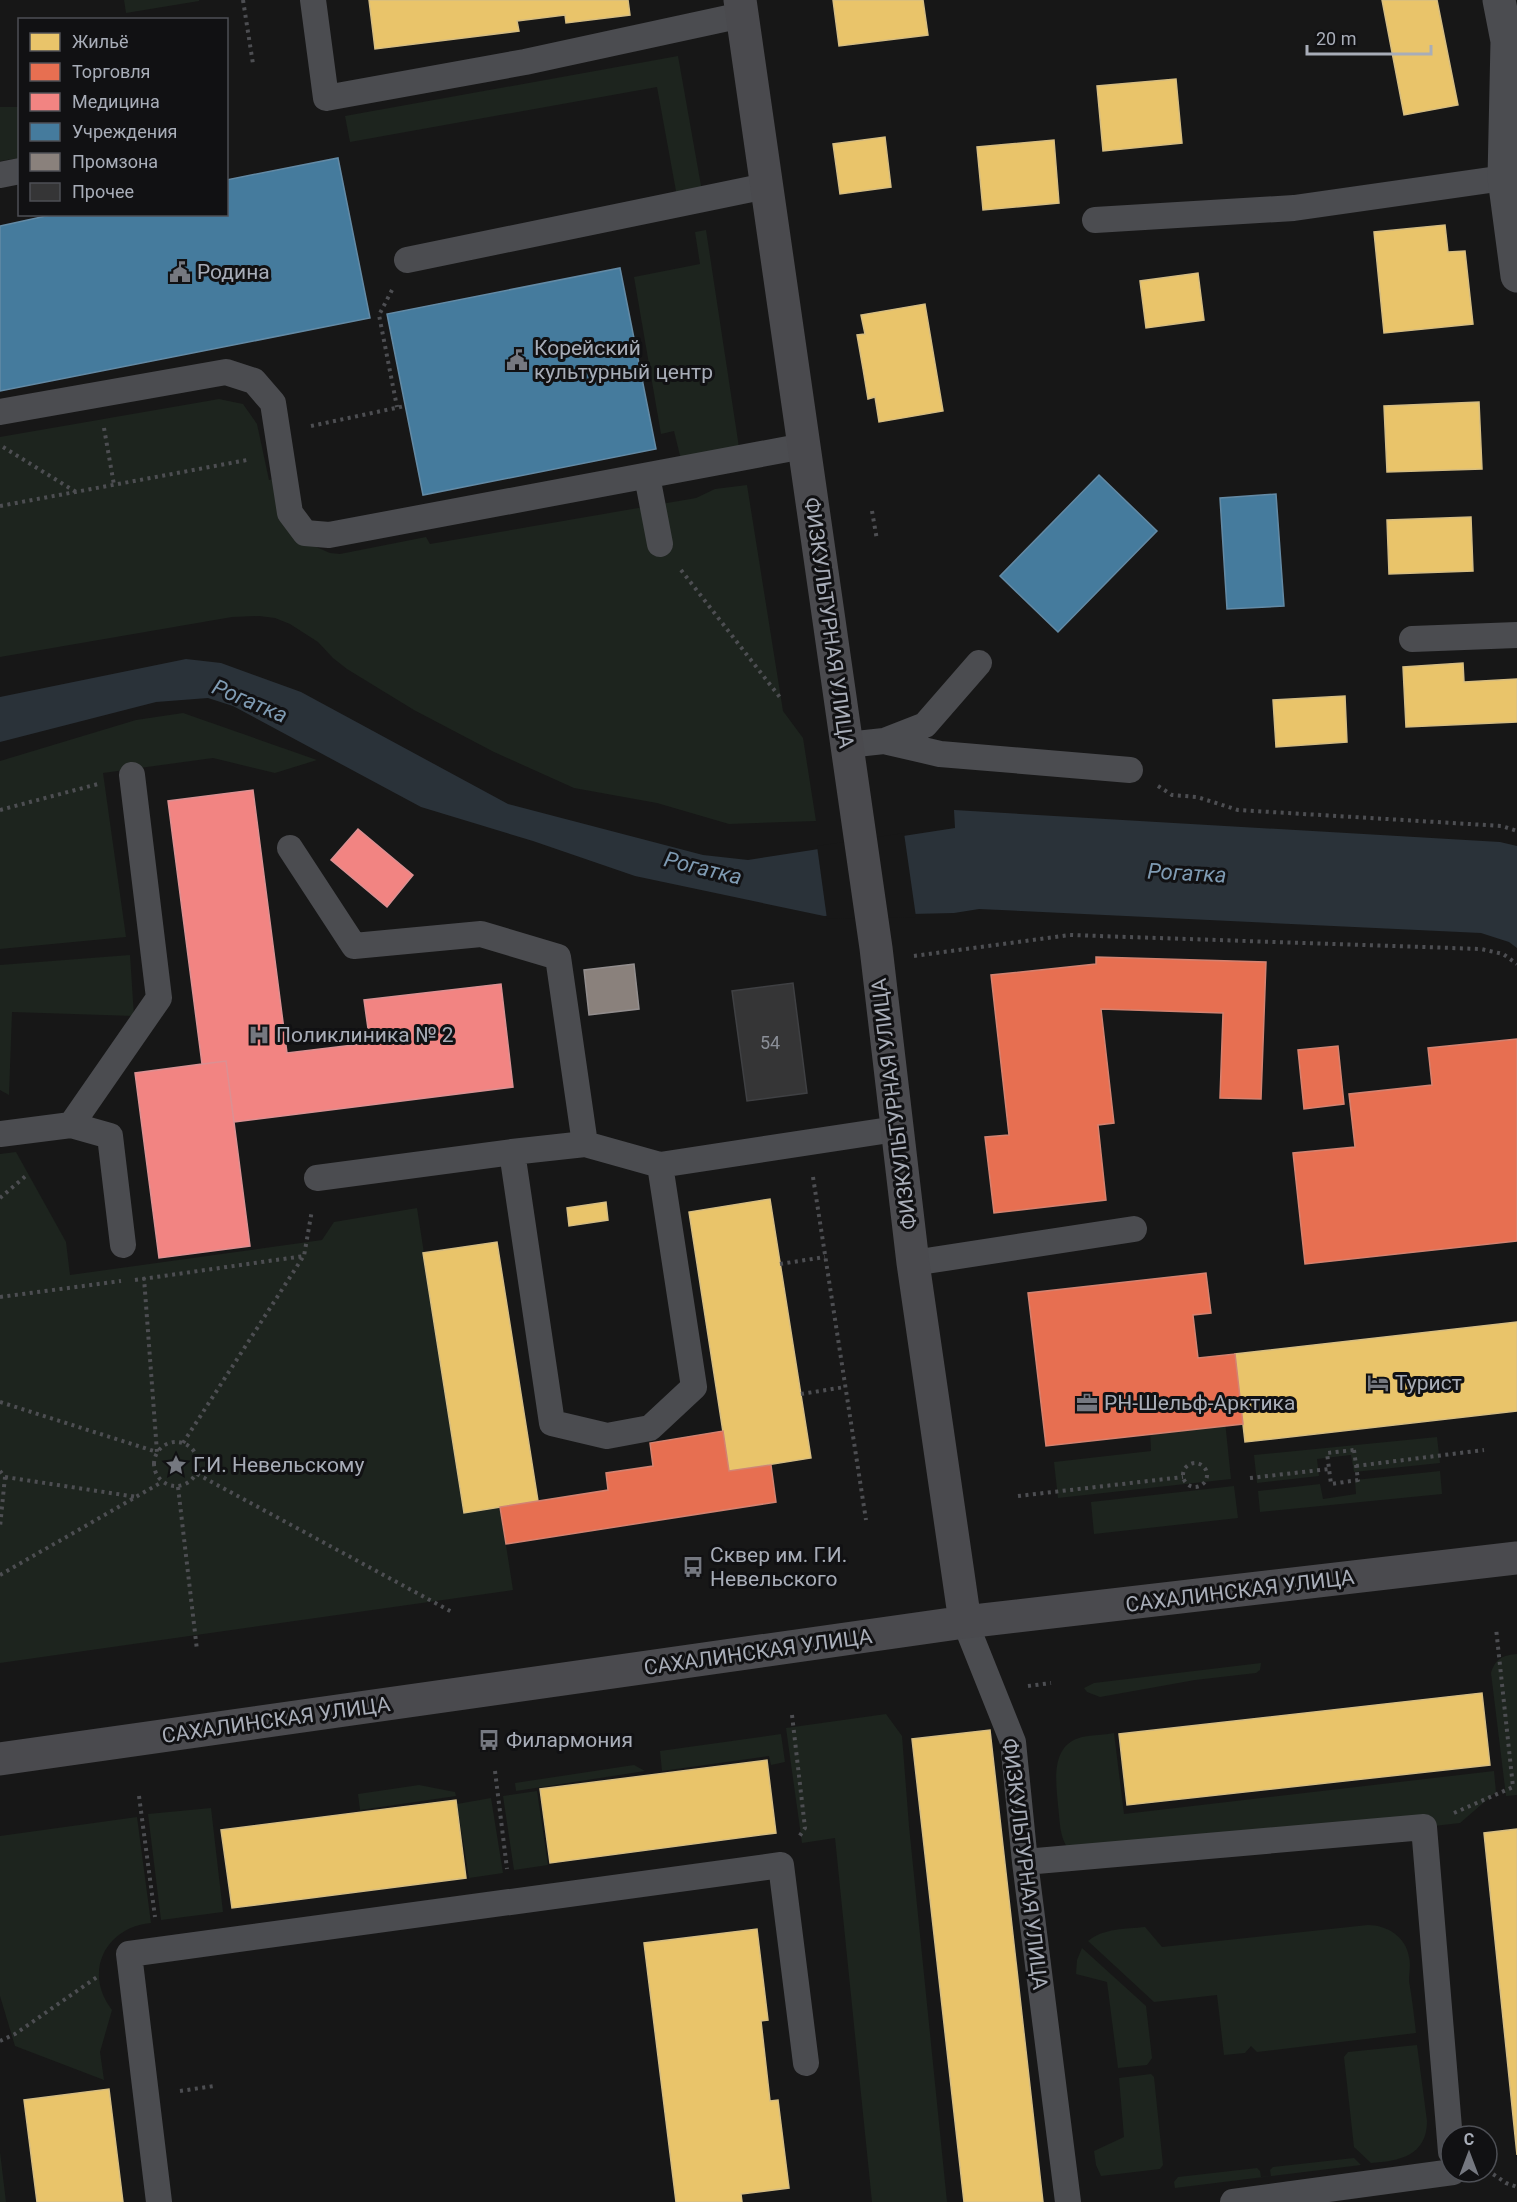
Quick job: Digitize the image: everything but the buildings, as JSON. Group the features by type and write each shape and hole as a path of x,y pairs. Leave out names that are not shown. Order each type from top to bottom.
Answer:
{"street":[{"path":"1499,0 1507,41 1504,178 1517,276"},
{"name":"ФИЗКУЛЬТУРНАЯ УЛИЦА","path":"741,8 876,948 913,1263 965,1622"},
{"name":"САХАЛИНСКАЯ УЛИЦА","path":"0,1759 965,1622 1517,1558"}],"lane":[{"path":"313,0 327,98 525,62 741,8"},
{"path":"0,175 18,171"},
{"path":"1095,220 1294,208 1504,178"},
{"path":"407,260 766,186"},
{"path":"0,412 226,372 254,381 273,404 290,513 305,533 329,535 804,447"},
{"path":"647,476 660,544"},
{"path":"1412,639 1517,635"},
{"path":"847,745 884,741 926,724 979,663"},
{"path":"884,741 940,754 1130,770"},
{"path":"71,1125 159,998 132,775"},
{"path":"290,848 354,946 481,934 558,957 585,1144"},
{"path":"0,1134 71,1125 110,1136 123,1245"},
{"path":"317,1178 585,1144 660,1166 896,1129"},
{"path":"512,1152 552,1423 607,1436 650,1428 694,1387 660,1166"},
{"path":"913,1263 1134,1228"},
{"name":"ФИЗКУЛЬТУРНАЯ УЛИЦА","path":"965,1622 1013,1742 1025,1862 1068,2202"},
{"path":"1025,1862 1424,1827 1449,2124"},
{"path":"159,2202 129,1954 781,1865 806,2063"},
{"path":"1233,2202 1439,2174"}],"path":[{"path":"243,0 253,64"},
{"path":"397,407 379,315 407,260"},
{"path":"98,394 114,485"},
{"path":"0,506 114,485 280,443 405,406"},
{"path":"0,446 77,492"},
{"path":"872,511 877,540"},
{"path":"660,544 782,700"},
{"path":"0,810 132,775"},
{"path":"1172,795 1197,797 1238,810 1502,826 1517,831"},
{"path":"913,956 1070,935 1481,949 1503,954 1517,964"},
{"path":"812,1169 866,1520"},
{"path":"0,1198 28,1174"},
{"path":"183,1443 304,1256 317,1178"},
{"path":"123,1245 145,1278 157,1452 153,1468 162,1482 178,1487 189,1483 197,1474 199,1462 194,1450 183,1443 168,1443 157,1452"},
{"path":"134,1280 304,1256"},
{"path":"780,1264 825,1257"},
{"path":"0,1297 123,1281"},
{"path":"801,1394 845,1387"},
{"path":"0,1402 157,1452"},
{"path":"1354,1450 1356,1466 1358,1480 1331,1484 1328,1453 1354,1450"},
{"path":"1356,1466 1484,1450"},
{"path":"1201,1465 1206,1470 1207,1477 1204,1483 1192,1487 1186,1484 1183,1478 1188,1466 1201,1465"},
{"path":"1250,1478 1329,1469"},
{"path":"0,1471 5,1478 0,1527"},
{"path":"197,1474 452,1612"},
{"path":"5,1478 137,1497"},
{"path":"1018,1496 1183,1478"},
{"path":"0,1575 162,1482"},
{"path":"178,1487 197,1650"},
{"path":"1424,1827 1513,1787 1496,1628"},
{"path":"781,1865 805,1828 792,1715"},
{"path":"495,1772 511,1902"},
{"path":"140,1796 160,1950"},
{"path":"0,2041 15,2034 129,1954"},
{"path":"1499,2178 1517,2187"}],"shaded area":[{"path":"124,0 199,0 199,1 126,13"},
{"path":"678,56 703,197 678,202 657,87 350,142 345,116"},
{"path":"0,107 18,107 18,158 0,161"},
{"path":"706,230 740,454 683,468 674,431 661,434 634,277 700,264 695,232"},
{"path":"219,399 243,404 257,424 269,480 289,476 314,546 330,553 340,554 426,537 430,544 696,498 715,489 747,485 783,711 803,738 816,821 729,824 657,803 574,788 494,752 414,710 347,669 318,642 290,624 275,618 232,617 0,657 0,437"},
{"path":"183,713 317,760 275,773 213,758 103,773 126,937 0,949 0,761 136,720"},
{"path":"130,955 134,1016 12,1012 9,1095 0,1090 0,965"},
{"path":"16,1152 66,1242 70,1275 322,1240 334,1222 417,1208 464,1512 500,1507 513,1590 0,1663 0,1154"},
{"path":"1225,1421 1231,1479 1058,1498 1054,1462 1151,1451 1150,1430"},
{"path":"1437,1437 1440,1463 1354,1472 1351,1455 1317,1459 1319,1476 1257,1483 1254,1455"},
{"path":"1440,1471 1442,1494 1260,1512 1258,1491 1320,1484 1323,1499 1356,1494 1355,1480"},
{"path":"1234,1486 1238,1518 1094,1534 1091,1502"},
{"path":"1517,1654 1517,1795 1506,1796 1491,1673 1500,1659"},
{"path":"1261,1663 1260,1670 1256,1673 1195,1680 1100,1697 1087,1692 1084,1688 1094,1683"},
{"path":"886,1714 902,1736 947,2202 872,2202 835,1838 802,1843 786,1728"},
{"path":"1114,1733 1124,1814 1494,1771 1496,1792 1460,1823 1103,1864 1069,1850 1063,1840 1060,1829 1056,1775 1060,1756 1064,1748 1072,1741 1082,1737"},
{"path":"781,1734 785,1762 771,1765 769,1756 662,1771 660,1751"},
{"path":"634,1765 645,1771 516,1791 515,1783"},
{"path":"419,1785 455,1792 456,1796 360,1810 358,1794"},
{"path":"537,1791 548,1865 514,1870 503,1796"},
{"path":"491,1798 503,1873 469,1878 457,1804"},
{"path":"211,1808 223,1912 161,1920 148,1814"},
{"path":"137,1817 151,1923 135,1926 121,1933 103,1954 99,1967 99,1981 103,1996 112,2010 100,2052 104,2080 15,2046 0,1996 0,1836"},
{"path":"1368,1925 1382,1927 1394,1933 1407,1950 1416,2033 1257,2052 1251,2046 1245,2053 1224,2055 1217,1995 1154,2002 1088,1941 1108,1931 1145,1927 1162,1947"},
{"path":"1082,1948 1146,2006 1152,2058 1147,2065 1118,2068 1107,1982 1076,1974 1077,1960"},
{"path":"1417,2045 1427,2121 1426,2133 1417,2149 1410,2154 1392,2161 1371,2163 1354,2147 1344,2057 1348,2052"},
{"path":"1151,2074 1154,2077 1163,2165 1160,2169 1101,2176 1096,2165 1094,2151 1124,2137 1119,2078"},
{"path":"0,2152 6,2202 0,2202"},
{"path":"1354,2158 1361,2165 1175,2188 1174,2182 1178,2177 1257,2168 1261,2177 1271,2176 1270,2170 1273,2167"}],"water":[{"name":"Рогатка","path":"186,659 221,663 301,692 508,804 703,855 748,860 955,828 954,810 1500,842 1517,846 1517,948 1509,942 1481,933 979,909 954,913 824,916 635,876 533,841 421,807 233,706 208,698 156,702 0,742 0,697"}],"pier":[{"path":"904,833 916,917 827,919 817,846"}],"place":[{"name":"Родина","path":"180,272"},
{"name":"Корейский культурный центр","path":"517,360"},
{"name":"Поликлиника № 2","path":"259,1035"},
{"name":"Турист","path":"1378,1383"},
{"name":"РН-Шельф-Арктика","path":"1087,1403"},
{"name":"Г.И. Невельскому","path":"176,1465"},
{"name":"Сквер им. Г.И. Невельского","path":"693,1567"},
{"name":"Филармония","path":"489,1740"}]}
